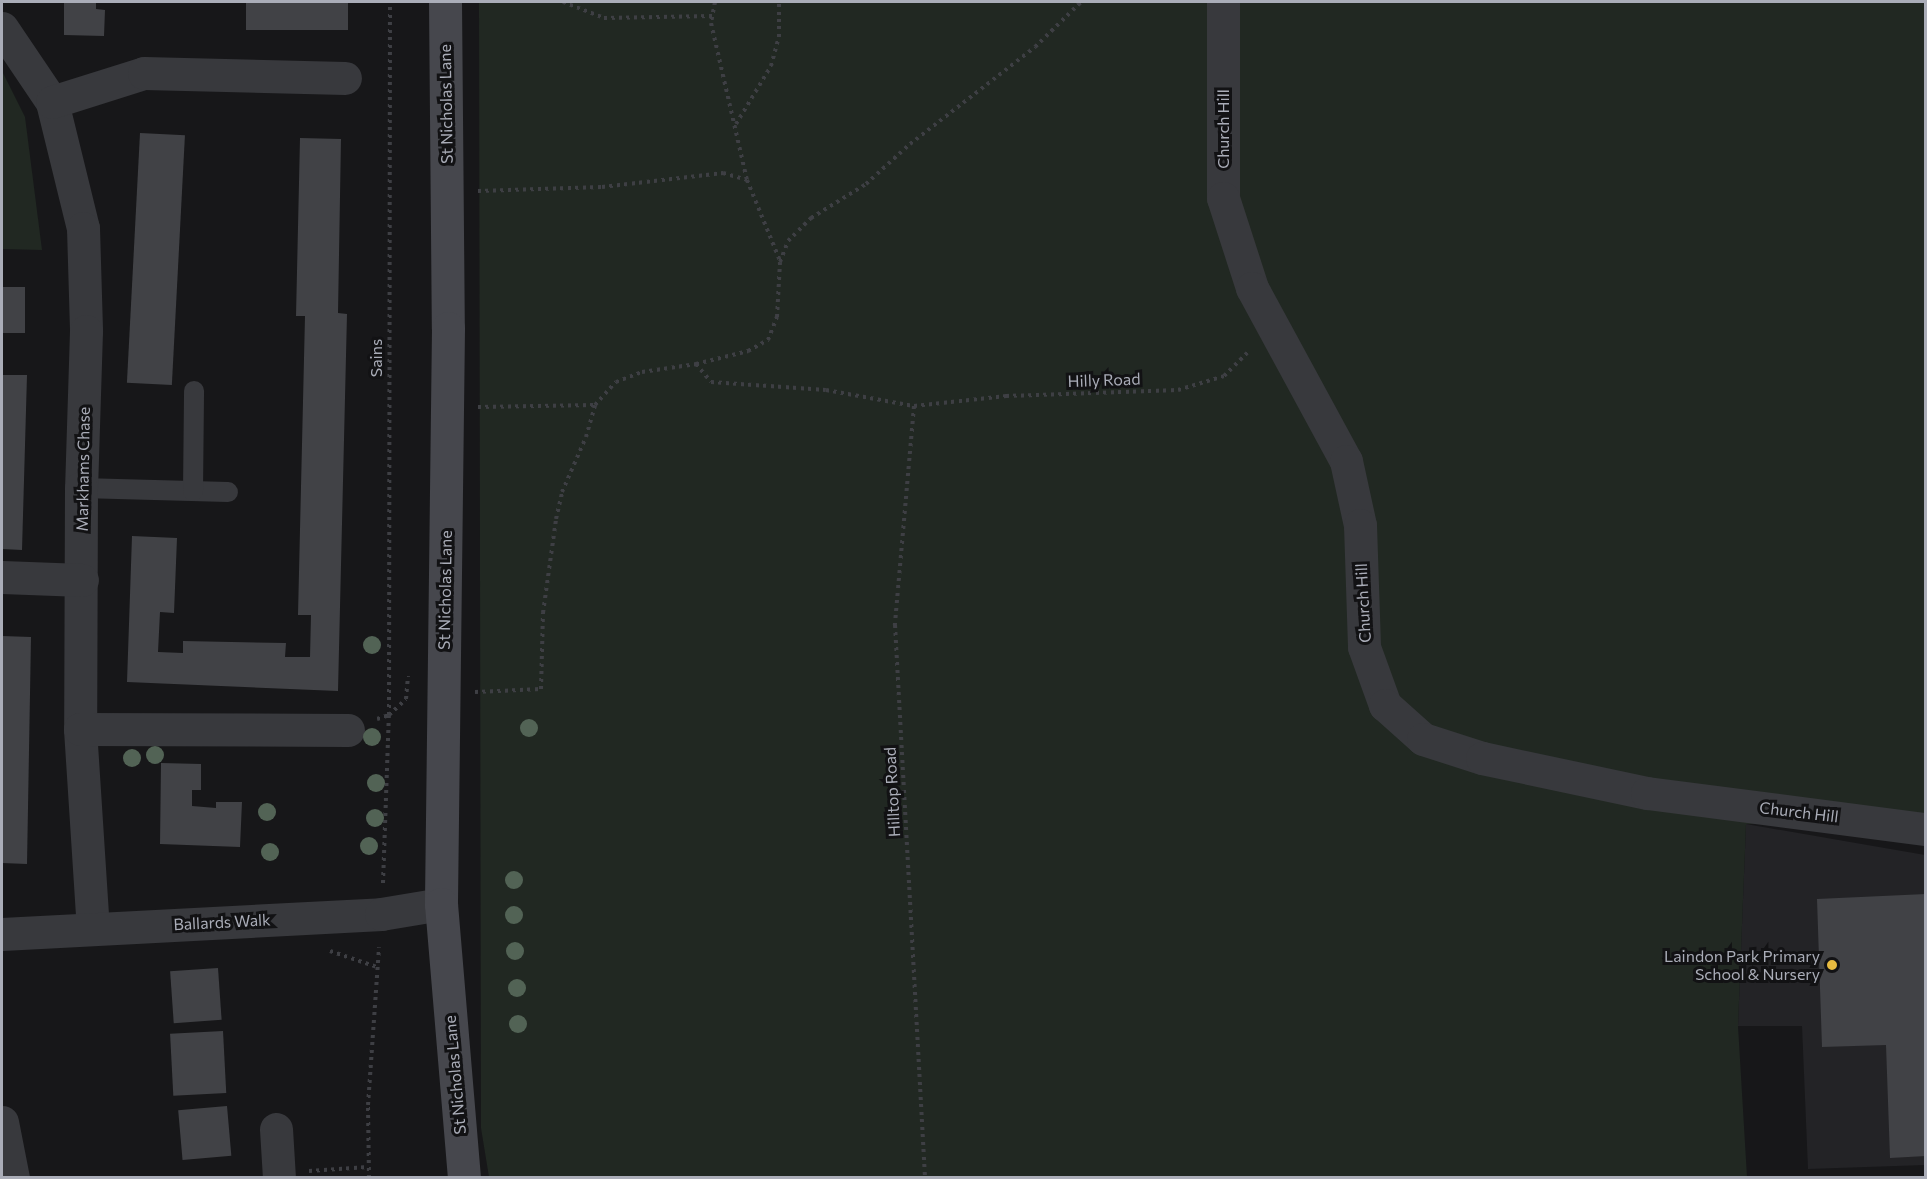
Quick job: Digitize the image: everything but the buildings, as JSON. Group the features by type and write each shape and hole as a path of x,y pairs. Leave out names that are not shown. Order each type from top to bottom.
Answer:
{"main road":[{"name":"St Nicholas Lane","path":"445,2 447,406 441,904 464,1178"}],"street":[{"name":"Church Hill","path":"1223,2 1223,198 1252,288 1346,461 1360,525 1364,647 1385,705 1423,739 1482,759 1647,793 1926,829"},
{"name":"Markhams Chase","path":"2,28 52,102 83,228 86,331 81,488 80,729 93,929"},
{"path":"52,102 144,73 345,78"},
{"path":"2,577 82,580"},
{"path":"80,729 348,730"},
{"name":"Ballards Walk","path":"2,934 381,914 441,904"},
{"path":"2,1122 13,1178"},
{"path":"276,1129 278,1175"}],"lane":[{"path":"193,491 194,391"},
{"path":"81,488 228,492"}],"path":[{"name":"Sains","path":"385,859 389,715 390,2"},
{"path":"563,2 604,18 712,16"},
{"path":"714,2 712,16 747,180 780,262"},
{"path":"736,125 771,66 779,37 779,2"},
{"path":"444,693 541,689 543,613 558,510 595,405 616,382 633,375 696,364 748,351 768,340 777,317 780,262 788,241 811,218 866,184 910,144 1035,47 1081,2"},
{"path":"447,191 602,187 723,173 747,180"},
{"name":"Hilly Road","path":"696,364 711,382 826,390 914,406 1006,396 1178,390 1224,376 1273,326"},
{"path":"447,406 595,405"},
{"name":"Hilltop Road","path":"914,406 895,625 925,1178"},
{"path":"369,1178 368,1105 381,914"},
{"path":"278,1175 368,1167"}],"shaded area":[{"path":"479,2 1925,2 1925,820 1746,824 1738,1026 1747,1177 489,1177 481,1128"},
{"path":"2,71 25,117 42,250 2,249"},
{"name":"Laindon Park Primary School & Nursery","path":"1746,824 1925,855 1925,1165 1808,1169 1802,1026 1738,1026"}],"place":[{"name":"Laindon Park Primary School & Nursery","path":"1832,965"}]}
